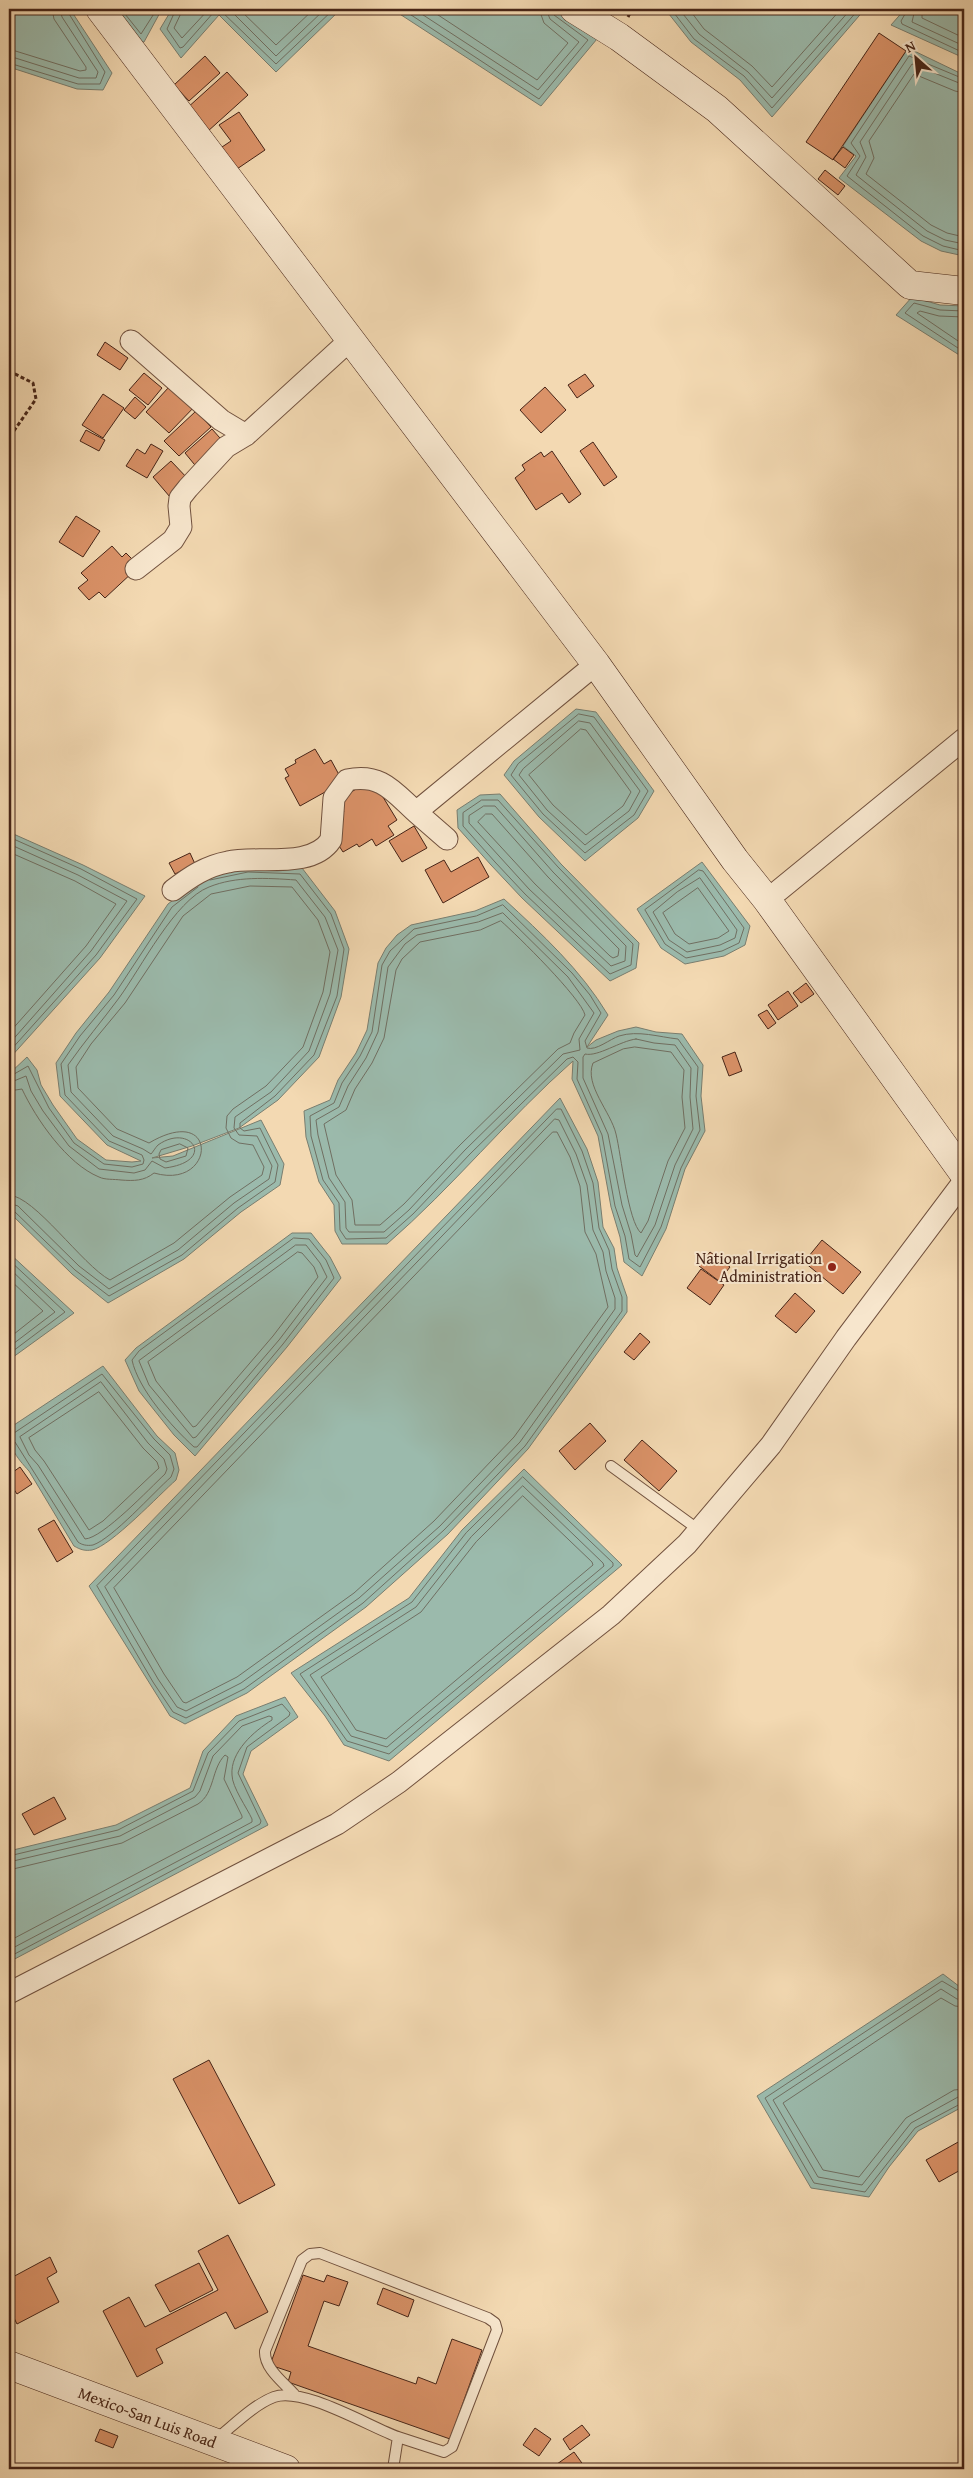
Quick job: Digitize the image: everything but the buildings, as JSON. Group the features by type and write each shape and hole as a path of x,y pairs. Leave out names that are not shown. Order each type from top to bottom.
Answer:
{"street":[{"path":"100,9 349,341 596,664 735,860 767,900 964,1174"},
{"path":"574,9 618,36 717,109 910,284 964,291"},
{"path":"131,341 221,420 246,435"},
{"path":"136,568 173,540 181,528 180,498 226,446 246,435 349,341"},
{"path":"416,812 596,664"},
{"path":"767,900 964,739"},
{"path":"173,890 202,870 219,864 252,860 290,861 318,852 331,840 334,798 347,780 368,777 382,782 447,839"},
{"path":"9,1993 337,1824 399,1782 611,1615 687,1544 771,1444 846,1338 964,1182"},
{"name":"Mexico-San Luis Road","path":"9,2366 286,2469"}],"lane":[{"path":"611,1466 700,1530"},
{"path":"320,2253 488,2318 494,2323 496,2330 452,2447 444,2452 398,2437 367,2422 294,2394 267,2365 264,2359 265,2351 302,2260 310,2254 320,2253"},
{"path":"212,2442 275,2396 294,2394"},
{"path":"393,2469 398,2437"}],"path":[{"path":"9,371 33,383 36,399 9,438"}],"water":[{"path":"9,9 70,9 112,73 103,90 77,89 9,67"},
{"path":"115,9 162,9 144,42 139,42"},
{"path":"172,9 336,9 339,11 276,72 219,15 181,58 160,29"},
{"path":"392,9 555,9 597,39 541,106"},
{"path":"665,9 865,9 772,117 740,80 691,42"},
{"path":"905,9 964,9 964,58 891,25"},
{"path":"908,48 964,75 964,256 941,251 921,241 839,178 856,156 843,146"},
{"path":"912,297 940,305 964,306 964,358 896,315"},
{"path":"576,709 596,712 654,791 638,818 585,861 539,817 504,775 514,761"},
{"path":"500,794 561,864 639,943 636,968 610,981 522,898 458,828 457,810 480,795"},
{"path":"9,832 83,865 145,896 100,958 9,1059"},
{"path":"702,862 750,926 745,945 724,956 685,964 661,948 637,909"},
{"path":"248,867 302,868 335,911 349,949 341,997 319,1057 278,1100 239,1128 192,1146 152,1158 173,1156 261,1120 284,1164 280,1185 241,1212 184,1259 108,1303 72,1274 9,1212 9,1074 27,1057 37,1070 41,1085 53,1105 77,1139 106,1160 141,1161 107,1145 60,1096 56,1063 76,1033 109,992 168,904 203,877"},
{"path":"504,899 573,968 608,1015 587,1047 596,1040 618,1031 636,1027 656,1032 682,1034 703,1065 701,1096 705,1131 685,1169 666,1229 642,1276 624,1262 620,1237 611,1207 598,1136 572,1079 573,1061 435,1199 387,1244 342,1244 335,1231 334,1205 319,1182 306,1137 304,1111 330,1100 338,1080 356,1053 367,1030 378,963 386,948 397,935 411,925 475,911"},
{"path":"560,1098 587,1149 598,1182 603,1227 614,1248 617,1268 627,1297 627,1312 528,1449 448,1534 366,1607 247,1693 185,1724 170,1716 89,1586"},
{"path":"292,1233 311,1233 330,1257 341,1278 287,1347 195,1456 174,1435 139,1391 125,1360 136,1348"},
{"path":"9,1253 74,1313 9,1360"},
{"path":"103,1366 157,1436 175,1453 179,1470 176,1480 123,1530 100,1546 92,1550 85,1550 74,1546 29,1471 13,1450 10,1437 14,1425"},
{"path":"524,1469 622,1565 389,1761 344,1745 325,1716 291,1673 409,1598 462,1530"},
{"path":"285,1697 298,1717 251,1751 243,1774 268,1825 9,1962 9,1851 116,1825 190,1788 203,1751 236,1716"},
{"path":"943,1974 964,1990 964,2106 918,2131 889,2167 869,2197 811,2188 757,2096"}],"place":[{"name":"National Irrigation Administration","path":"832,1267"}]}
